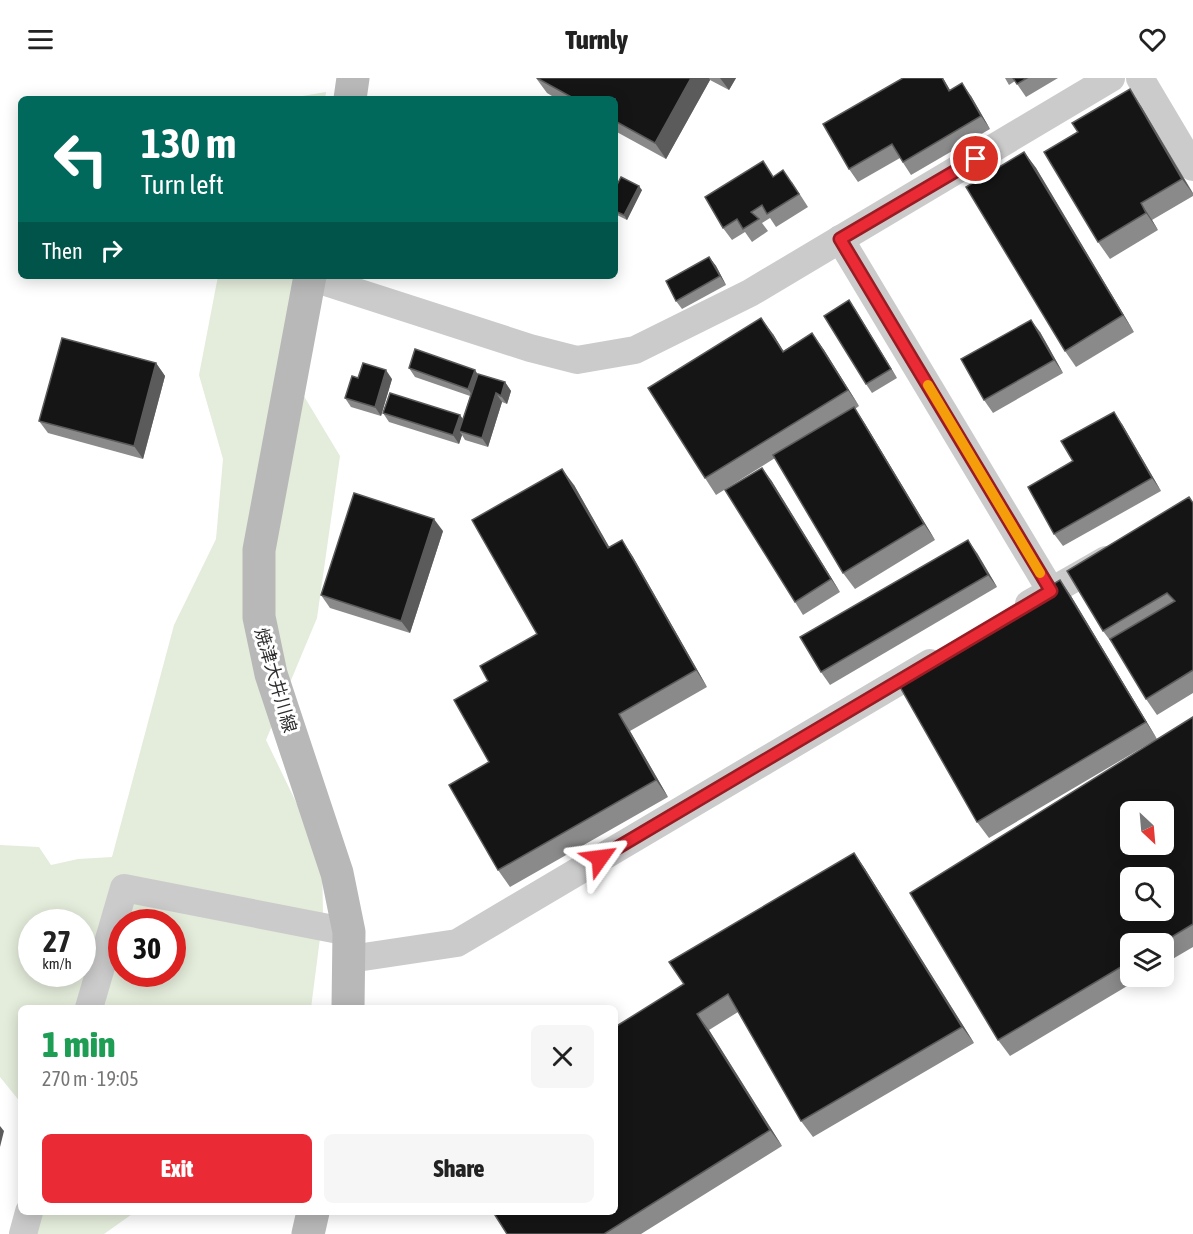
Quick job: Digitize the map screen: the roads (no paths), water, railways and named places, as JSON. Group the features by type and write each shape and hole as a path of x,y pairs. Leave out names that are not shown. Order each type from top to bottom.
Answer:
{"main road":[{"path":"350,96 353,78"},
{"name":"焼津大井川線","path":"309,279 259,550 259,617 271,674 337,873 349,946 348,1005"},
{"path":"308,1234 312,1215"}],"street":[{"path":"319,279 530,348 577,360 635,350 750,293 1111,78"},
{"path":"1140,78 1193,167"},
{"path":"840,239 1051,591"},
{"path":"1010,615 1132,545"},
{"path":"90,1005 124,888 349,946 457,943 948,652"},
{"path":"23,1234 28,1215"}]}
